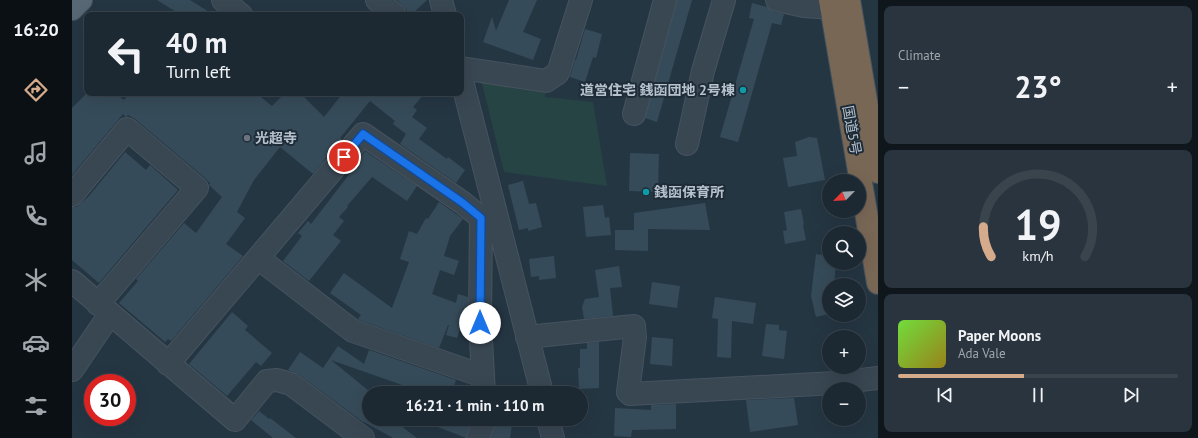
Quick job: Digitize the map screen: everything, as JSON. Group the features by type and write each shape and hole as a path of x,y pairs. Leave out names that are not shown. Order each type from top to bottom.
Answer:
{"highway":[{"name":"国道5号","path":"837,3 878,172"},
{"name":"国道5号","path":"837,3 878,283"}],"main road":[{"path":"72,9 81,0"}],"street":[{"path":"223,0 237,12"},
{"path":"377,0 392,12"},
{"path":"441,0 444,12"},
{"path":"464,68 546,81 558,73 581,0"},
{"path":"634,114 665,0"},
{"path":"687,144 703,71 724,0"},
{"path":"778,0 804,6 837,3"},
{"path":"464,93 489,216 528,337 540,386"},
{"path":"72,195 127,129 197,188 104,309 72,370"},
{"path":"168,364 363,134 463,203 489,216"},
{"path":"258,258 353,331 483,385 480,323 489,216"},
{"path":"72,281 235,420 267,381 277,380 291,384 362,438"},
{"path":"528,337 634,326 628,392 630,394 836,383 878,378"},
{"path":"478,438 482,426"},
{"path":"550,426 553,438"}],"green space":[{"path":"482,83 545,93 545,97 593,102 607,186 504,172"}],"building":[{"path":"157,0 190,0 209,12 176,12"},
{"path":"397,0 427,0 414,12 407,12 407,10"},
{"path":"509,0 537,0 523,32 541,39 533,60 483,42 492,17 496,31"},
{"path":"677,0 692,0 657,122 645,118"},
{"name":"道営住宅 銭函団地 2号棟","path":"752,3 767,7 774,12 784,14 781,25 772,23 738,142 720,137 754,19 749,18"},
{"path":"585,29 602,34 596,58 593,57 585,82 570,77"},
{"path":"84,96 119,96 124,100 127,96 260,96 272,106 282,96 303,96 324,117 341,96 422,96 413,107 417,110 412,117 427,128 419,139 447,159 448,157 465,170 456,183 400,144 406,134 393,124 395,121 370,101 340,138 342,139 313,174 280,147 254,180 237,212 245,218 226,244 243,256 171,341 168,339 165,342 119,303 138,281 136,279 184,223 196,233 222,197 209,185 210,183 205,178 135,119 128,115 126,117 123,114 72,175 72,108"},
{"path":"809,137 817,138 824,174 822,174 822,181 788,187 783,158 797,156 795,142"},
{"path":"365,151 417,186 407,201 372,177 339,217 344,221 333,235 341,241 309,281 283,261 302,236 298,233 308,221 311,224 358,163"},
{"path":"125,152 146,170 150,165 178,190 99,283 72,260 72,207 77,207 89,196"},
{"path":"630,153 659,154 658,192 629,191"},
{"path":"523,181 529,204 536,203 542,227 528,231 528,228 519,230 508,185"},
{"path":"439,202 463,219 450,236 444,256 459,261 454,275 440,270 432,294 456,303 458,294 468,297 468,326 466,331 460,329 457,338 446,335 448,325 439,348 359,320 358,319 361,315 330,293 344,273 392,308 409,262 400,259 409,231 417,234 426,218 428,219"},
{"path":"705,203 710,230 648,229 648,251 615,250 615,230 634,230 634,213"},
{"path":"603,205 605,218 609,217 611,235 586,237 583,207"},
{"path":"801,209 806,240 785,244 783,231 787,230 784,212"},
{"path":"816,254 822,255 822,270 835,270 835,278 822,278 822,316 816,317 811,296"},
{"path":"554,256 556,278 539,280 539,276 531,277 529,259"},
{"path":"619,266 622,287 610,288 613,316 584,319 582,307 585,299 599,297 595,270"},
{"path":"652,282 680,286 677,308 649,304"},
{"path":"715,297 756,303 753,324 732,321 731,358 717,357 718,319 712,318"},
{"path":"232,312 248,326 245,330 272,353 261,366 256,362 227,396 189,364"},
{"path":"766,324 779,325 779,330 787,331 784,359 762,356"},
{"path":"652,337 673,339 672,366 650,364"},
{"path":"599,342 599,388 588,389 588,386 579,386 578,368 580,368 580,349 587,349 587,343"},
{"path":"338,346 364,364 369,350 456,380 454,386 405,386 331,360 363,386 362,421 298,374 288,370 300,352 323,368"},
{"path":"794,398 798,425 750,432 746,400"},
{"path":"676,404 676,429 632,430 631,437 614,436 615,408 651,410 651,405"},
{"path":"259,411 296,438 273,438 251,420"},
{"path":"371,426 401,426 417,438 393,438"},
{"path":"435,426 470,426 466,438"},
{"path":"495,426 512,426 510,438 491,438"}],"place":[{"name":"道営住宅 銭函団地 2号棟","path":"743,90"},
{"name":"光超寺","path":"247,138"},
{"name":"銭函保育所","path":"646,192"}],"route":[{"path":"344,157 363,134 463,203 481,218 480,323"}]}
